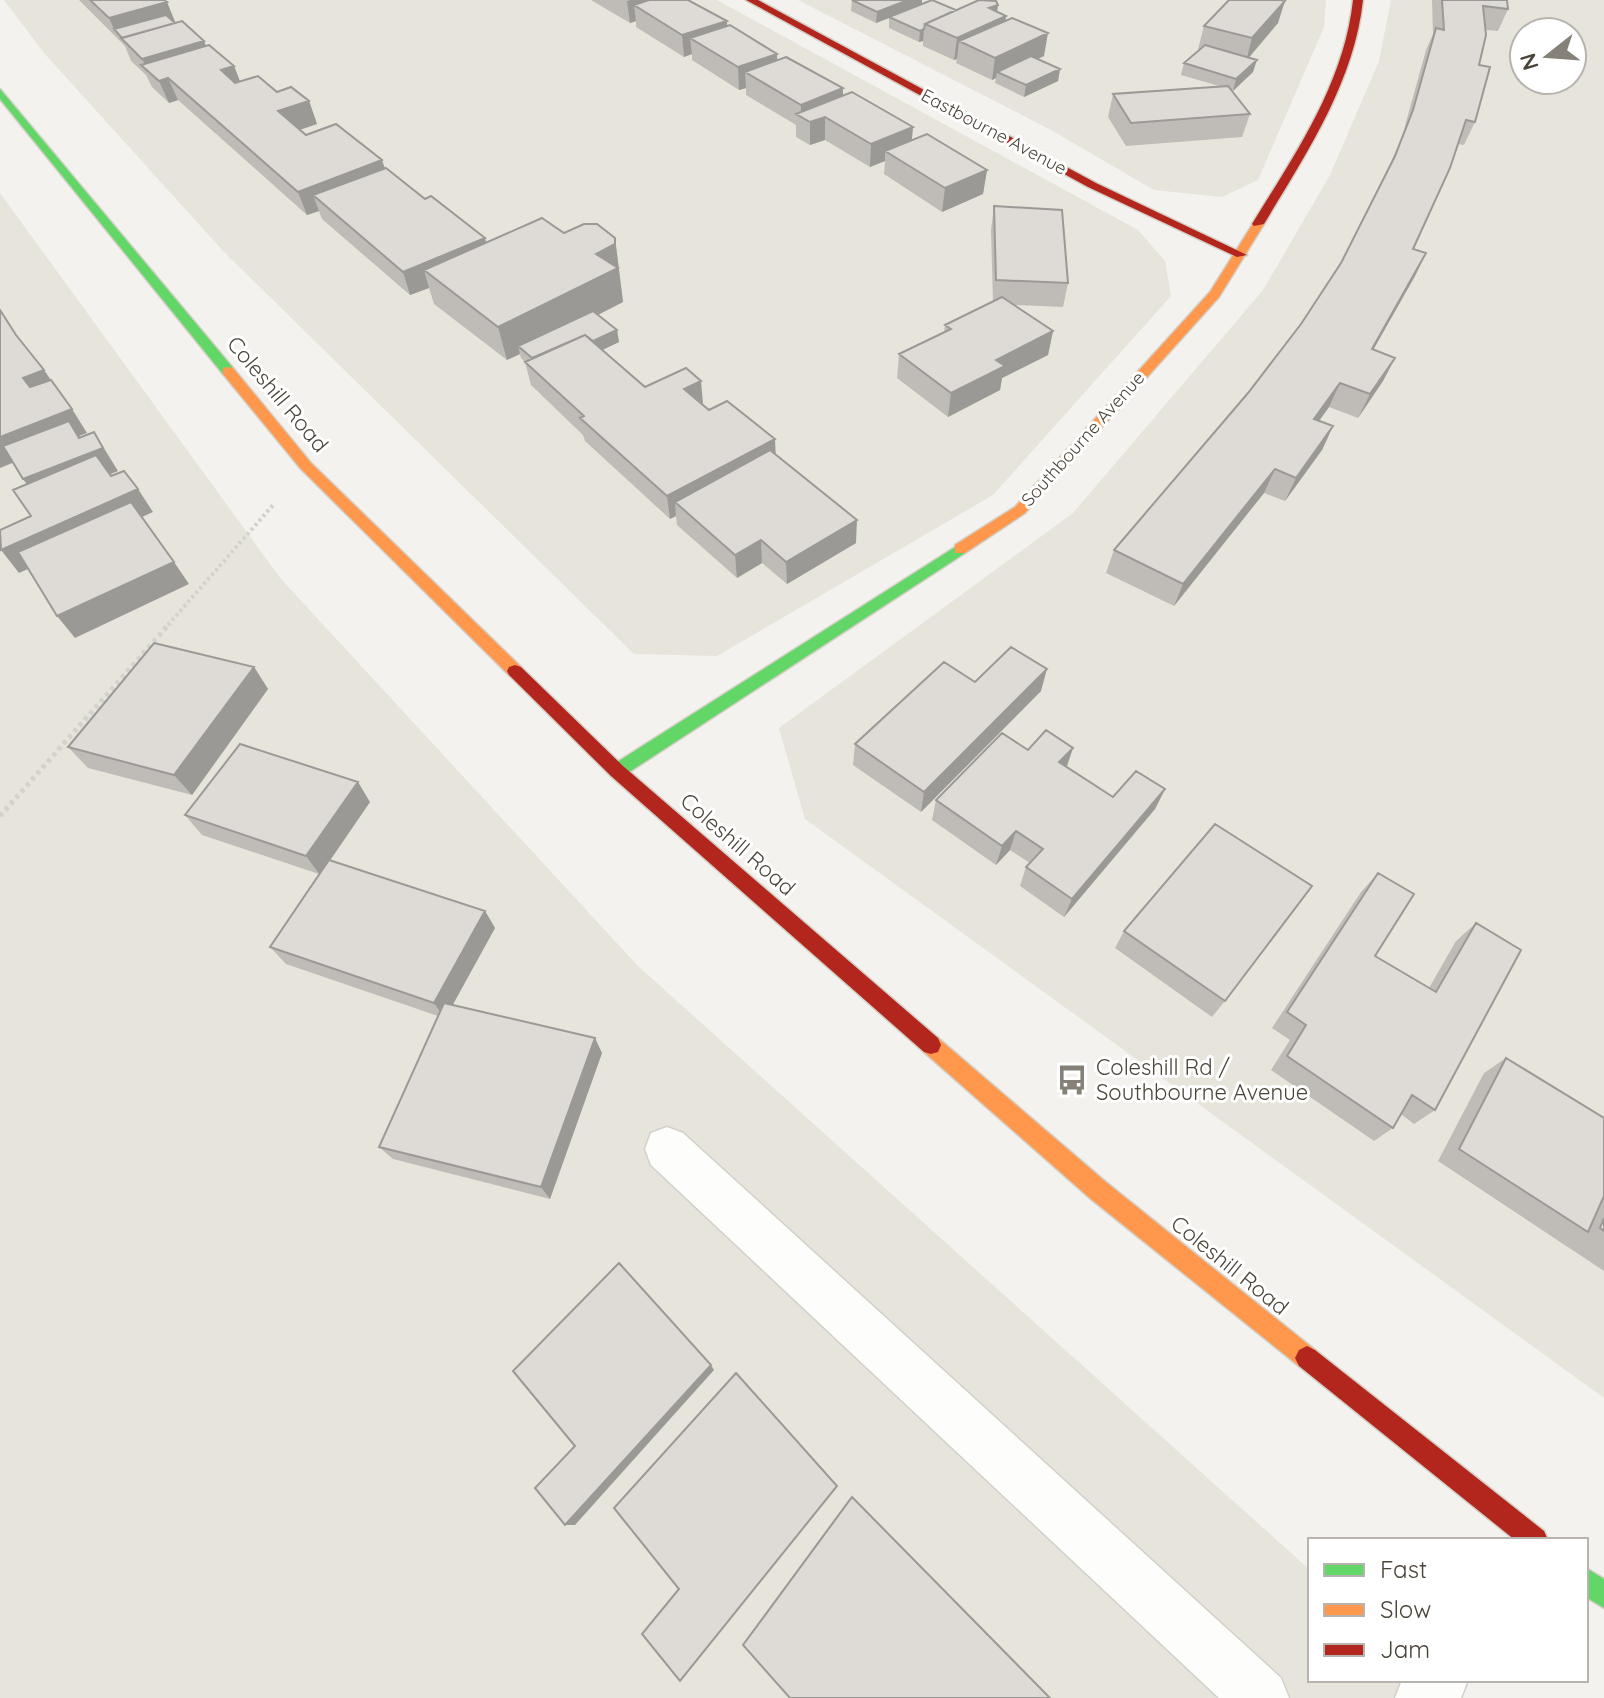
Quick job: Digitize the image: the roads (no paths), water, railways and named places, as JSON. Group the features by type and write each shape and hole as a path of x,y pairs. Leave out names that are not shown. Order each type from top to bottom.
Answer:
{"street":[{"name":"Eastbourne Avenue","path":"751,0 1092,185 1241,255"},
{"name":"Southbourne Avenue","path":"617,771 1020,510 1215,294 1241,255 1315,130 1358,28 1358,0"},
{"name":"Coleshill Road","path":"0,92 306,466 617,771 1099,1191 1513,1533"},
{"path":"1588,1583 1604,1595"}],"lane":[{"path":"667,1149 1261,1698"}],"place":[{"name":"Coleshill Rd / Southbourne Avenue","path":"1072,1080"}]}
